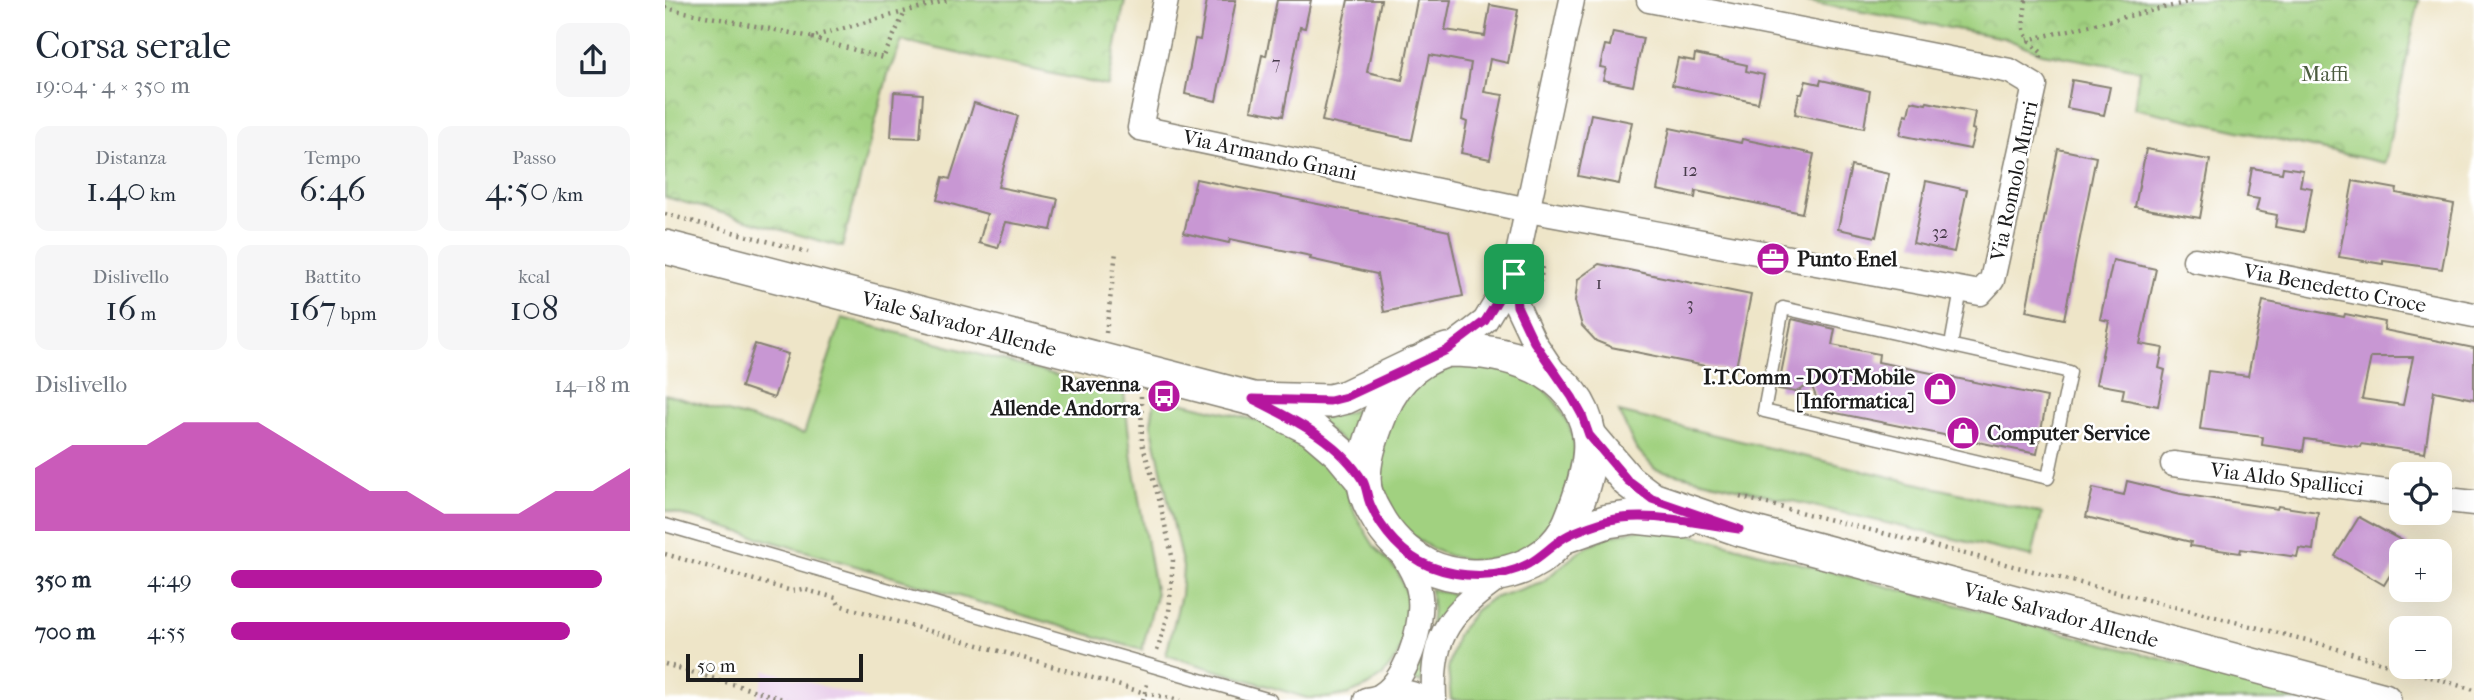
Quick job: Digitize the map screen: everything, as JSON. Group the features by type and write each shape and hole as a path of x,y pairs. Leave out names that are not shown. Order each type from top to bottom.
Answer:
{"main road":[{"name":"Viale Salvador Allende","path":"665,247 1253,399 1330,401 1346,397 1415,364"},
{"path":"1447,350 1481,350 1513,357 1559,380 1582,415 1589,435 1586,471 1576,507 1563,537 1536,560 1504,573 1465,576 1428,566 1396,543 1381,525 1370,505 1364,482 1368,449 1393,387 1415,364 1447,350"},
{"name":"Viale Salvador Allende","path":"1253,399 1312,429 1340,453 1364,482"},
{"name":"Viale Salvador Allende","path":"1589,435 1628,481 1652,499 1739,529 2384,700"},
{"name":"Viale Salvador Allende","path":"1563,537 1608,521 1635,517 1739,529"}],"street":[{"name":"Via Armando Gnani","path":"1166,0 1140,128 1528,210"},
{"path":"1559,380 1534,342 1517,306 1514,274 1572,0"},
{"name":"Via Romolo Murri","path":"1528,210 1980,293 1992,280 2035,86 2010,71 1649,0"},
{"name":"Via Benedetto Croce","path":"2195,260 2474,315"},
{"path":"1447,350 1485,321 1514,274"},
{"name":"Via Aldo Spallicci","path":"2173,464 2389,492"},
{"path":"2452,500 2474,503"},
{"path":"1374,698 1401,675 1413,648 1419,620 1419,588 1396,543"},
{"path":"1434,700 1433,671 1440,641 1453,615 1504,573"},
{"path":"1374,698 1396,692 1410,693 1426,700"}],"lane":[{"path":"1951,345 1961,290"},
{"path":"1783,308 1951,345 2070,372 2048,478 1763,411 1783,308"},
{"path":"665,524 1270,700"}],"path":[{"path":"811,37 948,0"},
{"path":"2026,0 2024,29 2027,40 2197,0"},
{"path":"665,8 811,37 883,58 906,12"},
{"path":"1106,333 1116,252"},
{"path":"1142,372 1142,443 1173,559 1169,612 1143,700"},
{"path":"665,554 792,591 802,589 836,598 839,605 1145,693 1180,700"},
{"path":"665,664 786,700"}],"shaded area":[{"path":"766,670 871,700 756,700"}],"green space":[{"path":"665,0 1125,0 1108,86 902,41 888,74 842,247 665,197"},
{"name":"Maffi","path":"1798,0 2419,0 2385,163 2134,108 2139,70 2042,53 2004,38"},
{"path":"842,318 1124,393 1132,460 1156,595 1142,650 665,510 665,394 804,434"},
{"path":"1478,364 1516,371 1547,393 1569,424 1576,462 1569,500 1547,531 1516,553 1478,560 1440,553 1409,531 1387,500 1380,462 1387,424 1409,393 1440,371"},
{"path":"1155,396 1285,427 1308,437 1344,482 1356,516 1374,546 1398,572 1409,600 1408,630 1397,657 1383,675 1366,687 1349,694 1307,698 1166,655 1181,595 1183,567 1151,424"},
{"path":"1375,401 1358,454 1312,417 1344,414"},
{"path":"1619,412 2042,513 2032,557 1655,469 1635,447"},
{"path":"1641,529 1689,534 2316,700 1451,700 1448,669 1457,635 1476,610 1491,599 1542,582 1581,550 1608,536"},
{"path":"1430,589 1456,595 1432,636 1421,683 1413,680 1431,624"}],"building":[{"path":"1207,0 1236,0 1216,101 1185,94 1195,39 1200,40"},
{"path":"1277,0 1311,0 1305,28 1300,27 1283,116 1251,110 1262,55 1266,56"},
{"path":"1348,0 1381,0 1367,72 1402,80 1417,0 1451,0 1445,30 1485,36 1490,5 1518,10 1508,63 1490,59 1484,92 1503,95 1490,159 1461,153 1467,122 1462,120 1471,63 1430,55 1412,140 1322,121"},
{"path":"1613,32 1643,38 1633,86 1603,80 1606,68 1600,67 1605,45 1610,46"},
{"path":"1695,54 1747,65 1746,71 1764,75 1758,103 1672,85 1678,58 1694,61"},
{"path":"1821,80 1870,91 1864,128 1795,114 1799,94 1802,94 1806,81 1820,84"},
{"path":"2072,80 2110,87 2104,115 2067,108"},
{"path":"894,92 923,94 920,138 891,137"},
{"path":"1911,101 1975,112 1972,129 1975,130 1970,149 1900,135"},
{"path":"974,103 1018,116 998,187 1058,199 1051,230 1006,222 998,248 979,243 987,214 937,200 943,177 950,179"},
{"path":"1591,114 1632,122 1619,184 1578,176"},
{"path":"1670,128 1741,143 1742,139 1814,154 1802,213 1696,191 1695,198 1657,190"},
{"path":"2058,149 2096,157 2064,319 2026,311"},
{"path":"2146,149 2210,160 2200,218 2135,207"},
{"path":"1851,166 1889,174 1876,237 1838,229"},
{"path":"2283,167 2303,170 2300,186 2312,188 2304,232 2275,227 2277,215 2256,211 2259,199 2247,197 2252,168 2282,173"},
{"path":"1196,179 1449,231 1463,296 1384,312 1377,274 1310,259 1311,256 1230,239 1229,243 1184,233"},
{"path":"1926,181 1967,190 1954,252 1913,243"},
{"path":"2353,181 2397,189 2396,193 2454,204 2442,269 2339,257"},
{"path":"2113,260 2156,269 2140,344 2163,348 2159,368 2165,370 2158,406 2122,399 2124,389 2096,384 2109,321 2100,319"},
{"path":"1599,264 1751,295 1735,372 1611,347 1596,341 1582,326 1575,301 1578,279"},
{"path":"2263,301 2385,322 2384,330 2474,348 2474,399 2434,391 2425,453 2305,439 2303,451 2262,445 2263,437 2200,429 2208,371 2248,376","holes":["2371,357 2413,357 2403,405 2362,399"]},
{"path":"1792,319 1835,329 1832,345 1879,354 1878,362 2047,397 2037,454 1821,410 1811,384 1796,392 1778,389"},
{"path":"755,344 788,354 774,398 741,387"},
{"path":"2127,481 2181,494 2277,509 2278,506 2318,512 2313,550 2299,548 2297,557 2241,549 2240,553 2190,546 2191,542 2086,517 2093,488 2124,495"},
{"path":"2359,517 2399,539 2389,539 2389,577 2384,585 2335,556"}],"place":[{"name":"Punto Enel","path":"1773,259"},
{"name":"I.T.Comm - DOTMobile [Informatica]","path":"1940,389"},
{"name":"Ravenna Allende Andorra","path":"1164,396"},
{"name":"Computer Service","path":"1963,433"}],"route":[{"path":"1514,274 1517,306 1534,342 1572,397 1589,435 1628,481 1652,499 1739,529 1635,517 1608,521 1563,537 1546,554 1526,566 1504,573 1465,576 1428,566 1396,543 1381,525 1370,505 1364,482 1340,453 1312,429 1253,399 1330,401 1346,397 1447,350 1485,321 1514,274"}]}
